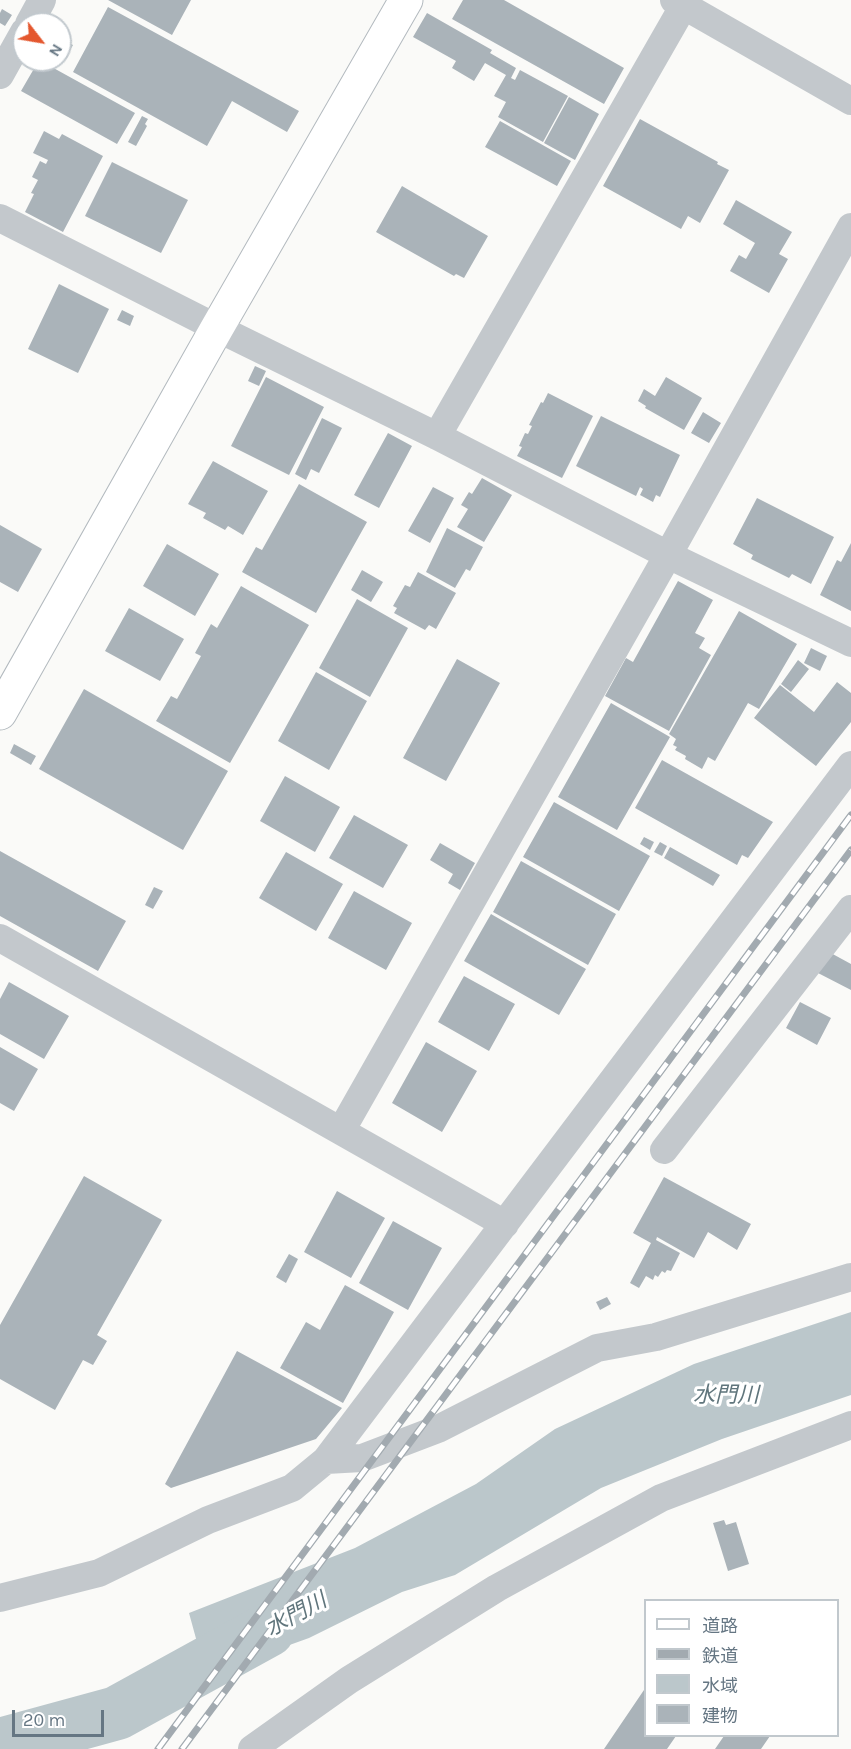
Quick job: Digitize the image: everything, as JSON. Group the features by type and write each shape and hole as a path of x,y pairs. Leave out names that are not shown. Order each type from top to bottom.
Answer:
{"street":[{"path":"0,713 217,328 406,0"},
{"path":"436,436 679,3 851,101"},
{"path":"0,75 12,54"},
{"path":"0,218 668,555 851,643"},
{"path":"341,1131 851,227"},
{"path":"0,1598 99,1573 208,1520 292,1488 326,1460 851,765"},
{"path":"664,1150 851,909"},
{"path":"0,938 505,1224"},
{"path":"326,1460 362,1458 438,1429 597,1348 656,1337 851,1277"},
{"path":"252,1749 349,1680 487,1594 661,1497 851,1425"}],"water":[{"name":"水門川","path":"851,1312 851,1395 722,1439 601,1488 455,1575 402,1592 309,1638 206,1675 189,1613 355,1548 476,1484 555,1429 694,1364"}],"building":[{"path":"108,0 191,0 172,35"},
{"path":"463,0 504,0 624,68 604,104 452,19"},
{"path":"108,7 299,111 287,132 232,101 207,146 73,72"},
{"path":"2,9 12,15 5,26 0,23"},
{"path":"427,13 492,50 490,53 516,68 511,78 515,80 520,70 568,96 543,142 498,117 506,102 494,96 506,75 485,63 474,81 452,68 456,61 413,37"},
{"path":"32,72 61,72 135,113 117,144 21,91"},
{"path":"569,97 599,114 575,160 544,143"},
{"path":"142,116 148,119 145,124 147,126 136,146 128,142"},
{"path":"640,119 729,170 700,223 688,216 681,229 603,186"},
{"path":"500,121 571,161 557,186 485,147"},
{"path":"44,131 59,139 62,134 103,156 63,232 25,212 38,180 32,177 40,161 46,164 48,160 33,153"},
{"path":"112,162 188,200 161,253 85,216"},
{"path":"402,186 488,236 464,278 456,274 454,276 376,232"},
{"path":"736,200 792,232 779,254 788,259 769,293 730,271 739,255 746,259 755,243 723,224"},
{"path":"59,284 109,309 78,373 28,349"},
{"path":"122,310 134,316 130,326 117,320"},
{"path":"255,366 266,371 259,386 248,381"},
{"path":"266,377 324,407 289,475 231,446"},
{"path":"666,377 702,398 684,430 645,408 646,406 638,401 644,389 655,396"},
{"path":"548,393 593,416 562,478 517,456 525,433 528,434 532,426 529,425"},
{"path":"703,412 721,423 709,443 691,433"},
{"path":"601,416 680,455 660,497 656,495 653,502 640,495 643,489 640,487 636,496 576,466"},
{"path":"322,418 342,428 319,473 311,469 306,480 295,474"},
{"path":"388,433 412,446 379,508 354,495"},
{"path":"213,461 268,491 243,535 228,526 225,530 203,518 206,513 188,504"},
{"path":"482,478 512,495 484,542 457,527 468,509 461,505 469,492 472,494"},
{"path":"299,484 367,522 316,613 242,572 256,547 262,550"},
{"path":"433,487 454,498 430,543 408,531"},
{"path":"757,498 834,537 811,584 792,574 789,578 751,559 753,555 733,544"},
{"path":"0,525 42,549 18,592 0,582"},
{"path":"447,528 483,547 470,571 466,569 455,588 426,572"},
{"path":"851,543 851,611 820,595 837,560 841,562"},
{"path":"167,544 219,574 195,616 143,586"},
{"path":"362,570 383,582 371,602 351,590"},
{"path":"418,572 456,593 436,629 429,625 425,630 394,613 397,608 393,606 405,585 410,587"},
{"path":"678,581 713,600 695,633 705,638 699,648 711,655 669,731 605,696 626,658 633,662"},
{"path":"241,586 309,625 230,763 156,721 171,696 177,699 201,656 195,653 211,624 217,628"},
{"path":"357,599 408,628 370,697 319,668"},
{"path":"129,608 184,639 160,681 105,651"},
{"path":"739,611 797,644 759,709 748,703 715,761 708,757 702,769 675,750 677,747 673,745 676,739 669,734"},
{"path":"811,648 827,656 820,671 804,663"},
{"path":"457,659 500,683 446,781 403,758"},
{"path":"798,660 809,669 791,692 781,684"},
{"path":"316,672 367,701 329,770 278,741"},
{"path":"837,682 851,693 851,722 816,766 754,718 780,685 814,712"},
{"path":"84,689 228,771 183,850 39,769"},
{"path":"611,703 670,737 617,830 558,797"},
{"path":"14,744 36,756 31,765 10,753"},
{"path":"662,760 773,822 748,858 742,855 737,865 635,808"},
{"path":"285,776 340,807 315,852 260,821"},
{"path":"554,802 650,856 619,911 523,857"},
{"path":"354,815 408,845 383,888 329,858"},
{"path":"644,837 654,842 650,850 640,844"},
{"path":"660,842 667,846 662,856 654,852"},
{"path":"440,843 475,863 460,890 448,883 453,874 430,860"},
{"path":"670,847 720,875 713,886 664,858"},
{"path":"0,851 126,921 98,971 0,916"},
{"path":"286,852 343,884 316,931 259,898"},
{"path":"521,861 616,914 588,965 493,912"},
{"path":"154,887 163,891 153,909 145,905"},
{"path":"354,891 412,923 386,970 328,938"},
{"path":"491,914 586,969 559,1015 464,961"},
{"path":"829,952 851,964 851,990 818,973"},
{"path":"464,976 515,1004 489,1051 438,1022"},
{"path":"9,982 69,1016 44,1059 0,1034 0,999"},
{"path":"800,1002 831,1018 817,1045 786,1028"},
{"path":"426,1042 477,1071 442,1132 392,1103"},
{"path":"0,1047 38,1069 14,1111 0,1103"},
{"path":"84,1176 162,1220 97,1335 107,1341 93,1365 83,1360 55,1410 0,1379 0,1325"},
{"path":"664,1177 751,1224 737,1250 708,1232 694,1258 657,1237 656,1240 680,1253 671,1271 667,1270 665,1273 662,1271 658,1277 655,1275 653,1280 646,1276 639,1288 630,1283 651,1243 633,1233"},
{"path":"337,1191 385,1218 351,1278 304,1252"},
{"path":"393,1221 442,1248 408,1310 359,1283"},
{"path":"289,1254 298,1259 286,1283 276,1277"},
{"path":"345,1285 394,1312 343,1403 280,1368 306,1322 320,1330"},
{"path":"607,1297 611,1304 600,1310 596,1302"},
{"path":"237,1351 342,1408 316,1439 171,1488 165,1484"},
{"path":"724,1520 726,1525 736,1522 749,1564 728,1571 713,1523"},
{"path":"644,1690 644,1737 675,1737 667,1749 604,1749"},
{"path":"723,1737 769,1737 761,1749 715,1749"}],"waterway":[{"name":"水門川","path":"0,1745 117,1713 268,1630"}],"railway":[{"path":"158,1749 851,815"},
{"path":"182,1749 851,850"}]}
